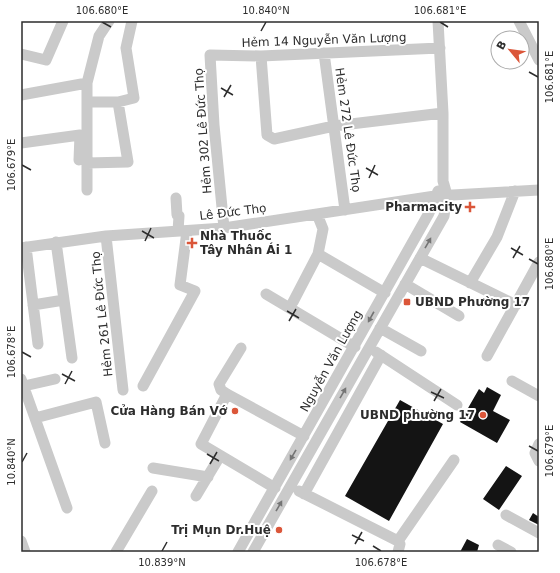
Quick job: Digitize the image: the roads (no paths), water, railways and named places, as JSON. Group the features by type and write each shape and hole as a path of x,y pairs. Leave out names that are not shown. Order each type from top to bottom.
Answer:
{"street":[{"path":"21,54 46,60 63,21"},
{"path":"83,162 87,83 99,36 109,21"},
{"path":"87,102 118,102 134,98 126,48 132,21"},
{"name":"Nguyễn Văn Lượng","path":"253,552 444,216 447,195 443,181 443,113 438,21"},
{"path":"519,21 539,60"},
{"name":"Hẻm 14 Nguyễn Văn Lượng","path":"210,56 261,56 440,48"},
{"name":"Hẻm 272 Lê Đức Thọ","path":"324,53 345,210"},
{"name":"Hẻm 302 Lê Đức Thọ","path":"210,56 214,125 224,228"},
{"path":"261,56 267,135 270,138 274,139 334,126 443,113"},
{"path":"21,95 87,83"},
{"path":"83,162 128,162 118,102"},
{"path":"21,142 80,136 87,190"},
{"name":"Nguyễn Văn Lượng","path":"238,552 385,293 429,213 435,196 443,181"},
{"name":"Lê Đức Thọ","path":"23,248 56,242 106,236 224,228 435,196 539,190"},
{"path":"470,283 497,237 515,191"},
{"path":"143,386 195,291 180,285 183,231 179,216 177,214 176,198"},
{"path":"293,302 318,254 323,229 317,214"},
{"name":"Hẻm 261 Lê Đức Thọ","path":"106,236 123,390"},
{"path":"56,242 72,358"},
{"path":"23,248 38,344"},
{"path":"318,254 385,293"},
{"path":"420,258 516,305"},
{"path":"487,356 539,262"},
{"path":"405,284 459,316"},
{"path":"266,294 356,344 369,348 457,405"},
{"path":"33,305 64,300"},
{"path":"380,328 421,351"},
{"path":"241,348 219,384 221,390 304,436"},
{"path":"304,494 381,355"},
{"path":"55,379 22,382 67,508"},
{"path":"512,381 539,396"},
{"path":"227,394 201,444 220,456 277,484 290,487 304,494 398,546 454,460"},
{"path":"35,418 96,402 105,444"},
{"path":"539,444 536,453 539,461"},
{"path":"196,496 220,456"},
{"path":"153,468 208,477"},
{"path":"116,552 152,491"},
{"path":"506,515 539,533"},
{"path":"21,541 25,552"},
{"path":"498,545 511,552"}],"place":[{"name":"Pharmacity","path":"470,207"},
{"name":"Nhà Thuốc Tây Nhân Ái 1","path":"192,243"},
{"name":"UBND Phường 17","path":"407,302"},
{"name":"Cửa Hàng Bán Vớ","path":"235,411"},
{"name":"UBND phường 17","path":"483,415"},
{"name":"Trị Mụn Dr.Huệ","path":"279,530"}]}
